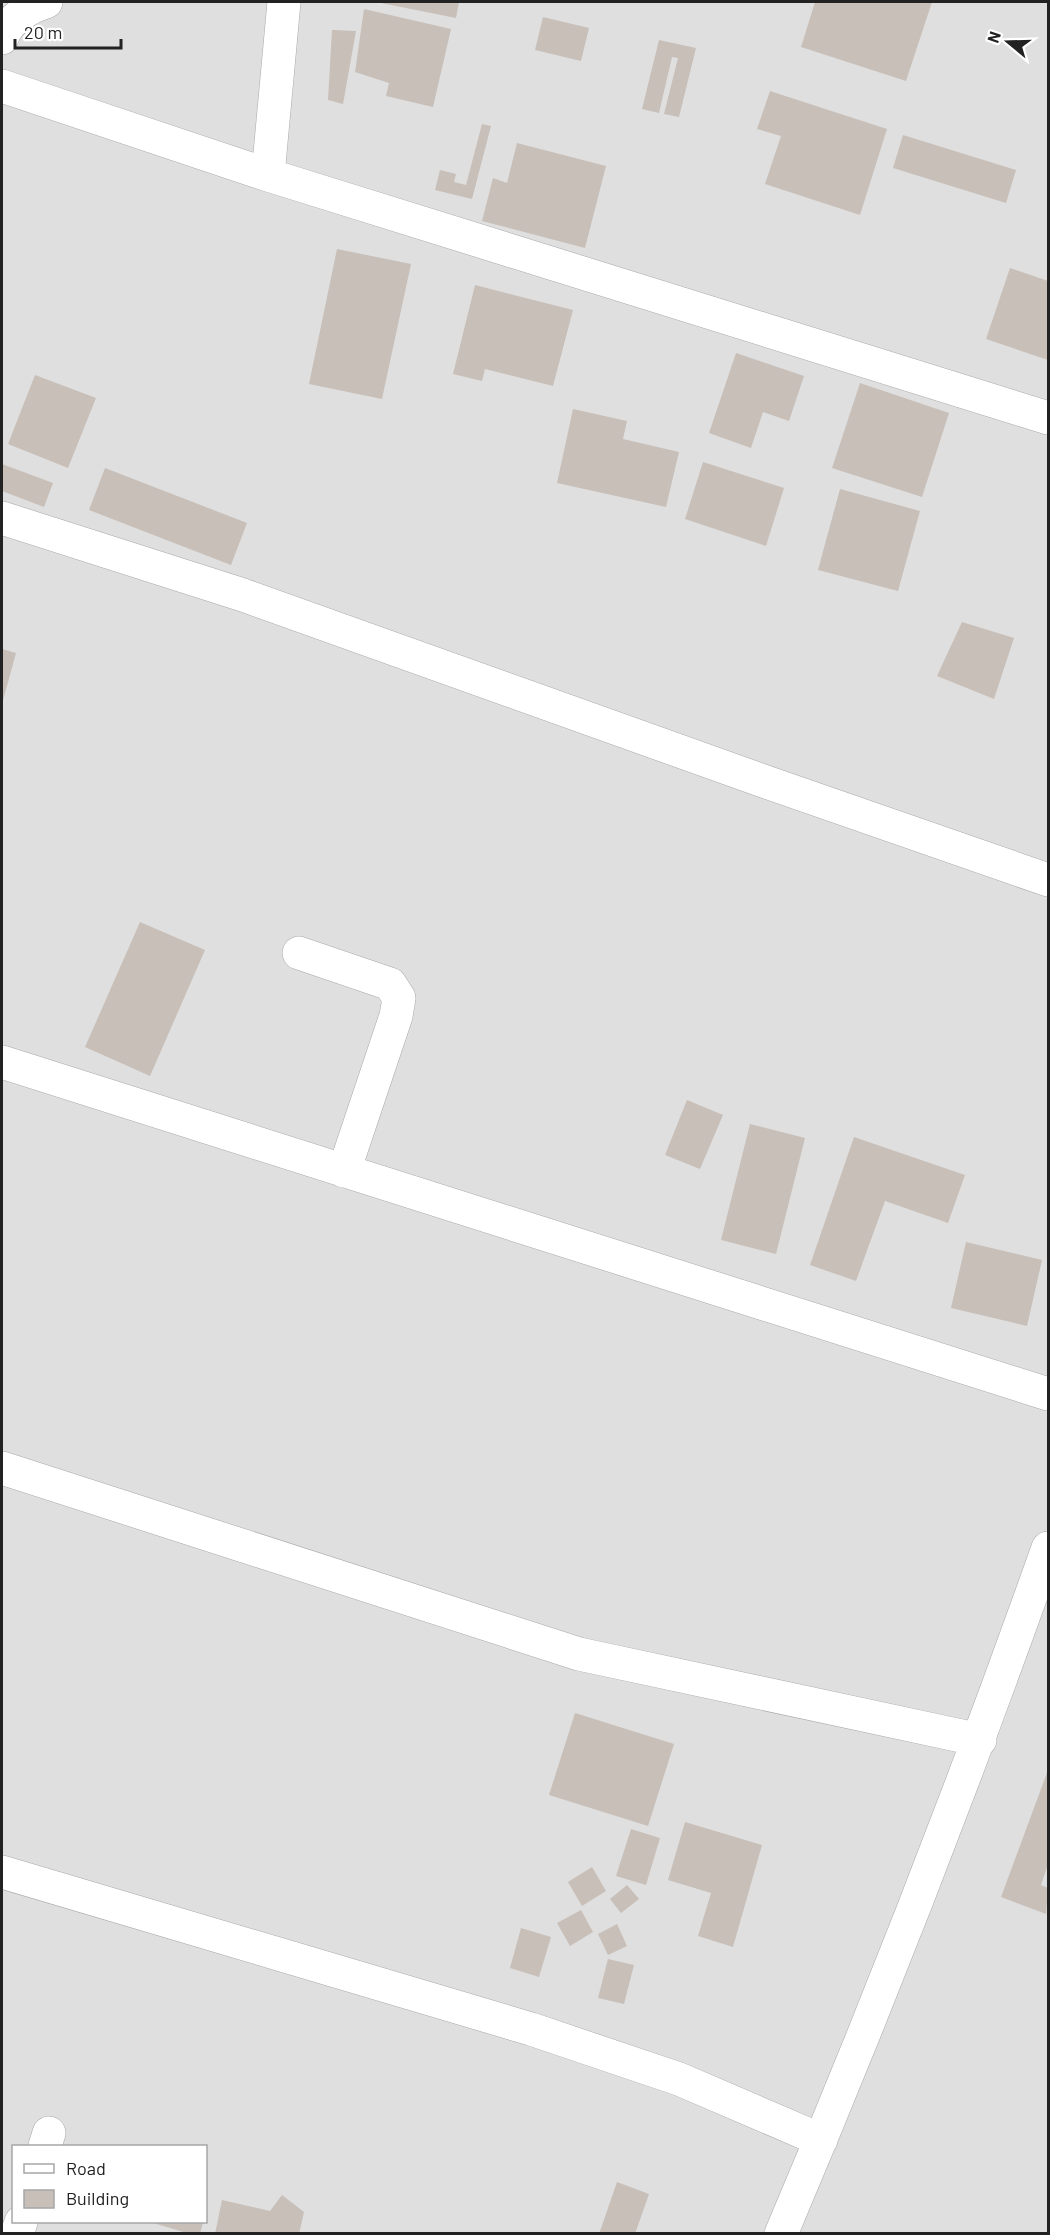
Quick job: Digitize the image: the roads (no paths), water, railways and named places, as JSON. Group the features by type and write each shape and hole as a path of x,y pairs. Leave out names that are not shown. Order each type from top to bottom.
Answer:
{"street":[{"path":"2,38 5,28 33,6 46,2"},
{"path":"268,176 284,2"},
{"path":"2,86 268,176 1048,418"},
{"path":"2,518 243,595 754,778 1048,880"},
{"path":"299,953 390,984 399,998 396,1016 344,1171"},
{"path":"2,1062 1048,1394"},
{"path":"2,1468 579,1654 980,1740"},
{"path":"781,2234 821,2140 980,1740 1048,1548"},
{"path":"2,1872 531,2029 678,2079 821,2140"}]}
